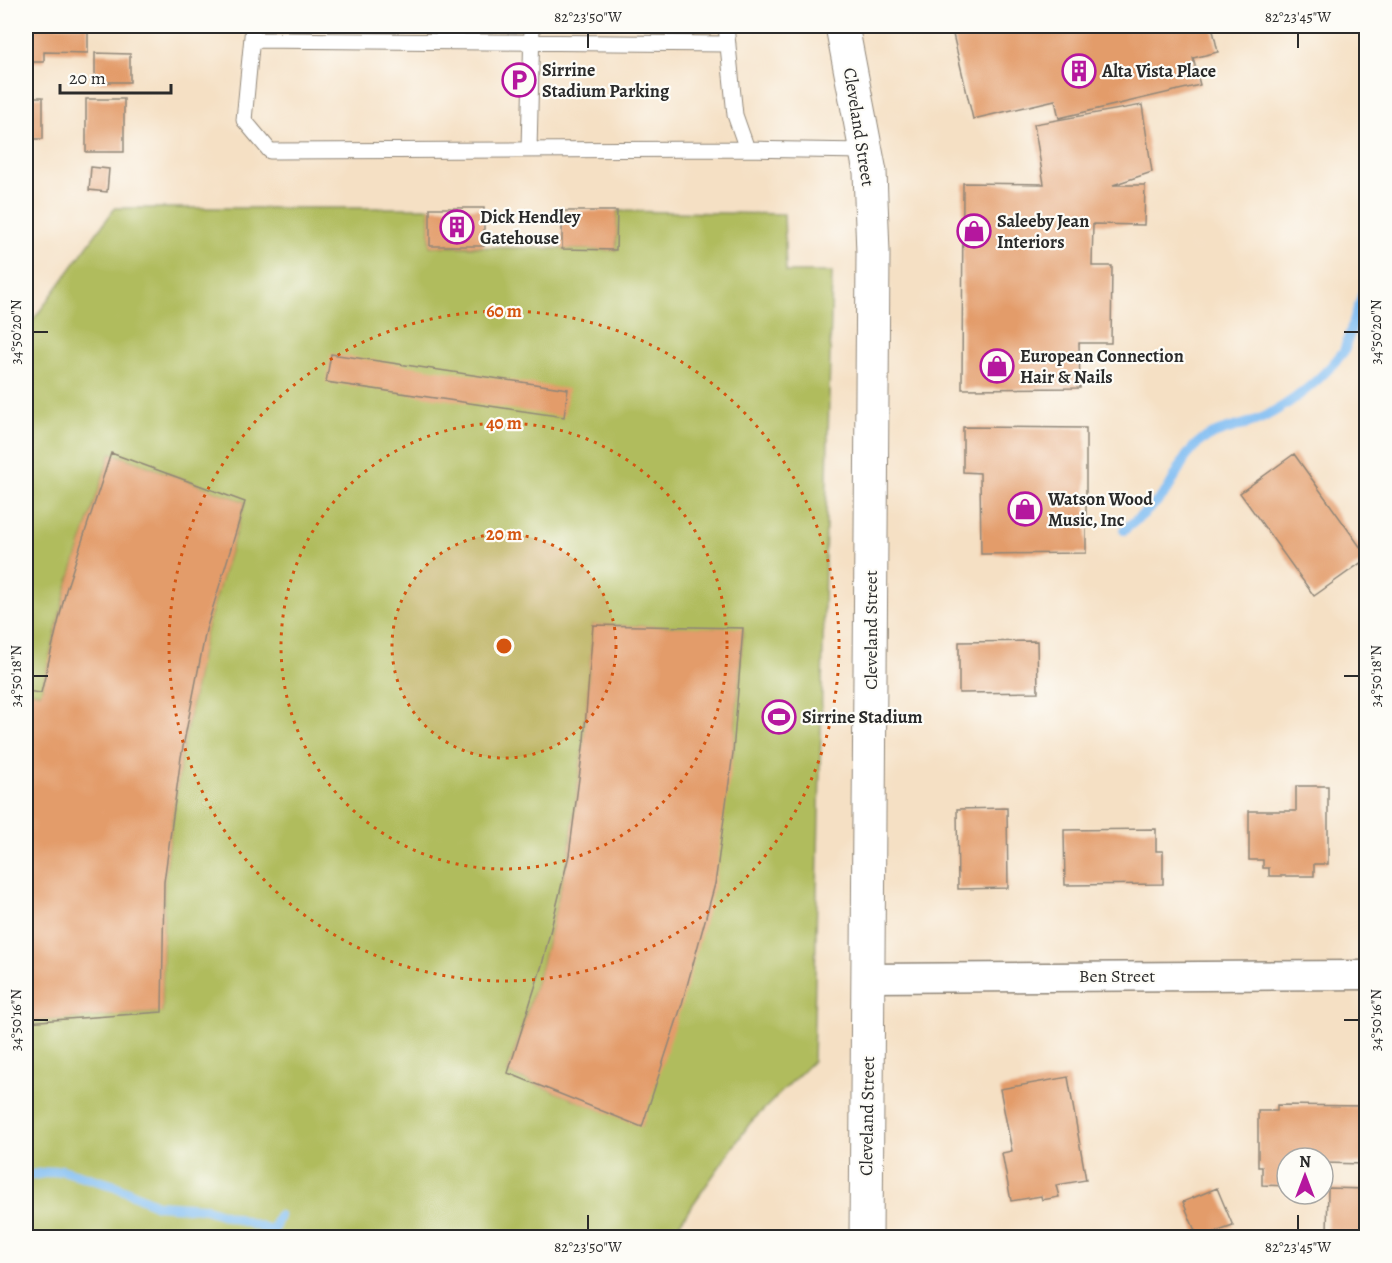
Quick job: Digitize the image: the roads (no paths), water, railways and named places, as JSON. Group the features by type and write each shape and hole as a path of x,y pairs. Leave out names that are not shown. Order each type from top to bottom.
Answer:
{"street":[{"name":"Cleveland Street","path":"842,26 870,172 873,254 866,1238"},
{"name":"Ben Street","path":"868,978 1366,975"}],"lane":[{"path":"529,150 532,26"},
{"path":"726,26 735,115 747,149"},
{"path":"728,44 532,42 253,33 244,120 270,151 747,149 866,151"}],"waterway":[{"path":"1124,530 1164,495 1186,456 1202,440 1274,412 1307,389 1327,371 1344,351 1366,284"},
{"path":"26,1176 62,1170 115,1186 157,1205 203,1208 271,1230"},
{"path":"270,1238 279,1216"}],"place":[{"name":"Alta Vista Place","path":"1079,71"},
{"name":"Sirrine Stadium Parking","path":"519,80"},
{"name":"Dick Hendley Gatehouse","path":"457,227"},
{"name":"Saleeby Jean Interiors","path":"974,231"},
{"name":"European Connection Hair & Nails","path":"997,366"},
{"name":"Watson Wood Music, Inc","path":"1025,509"},
{"name":"Sirrine Stadium","path":"779,717"}]}
